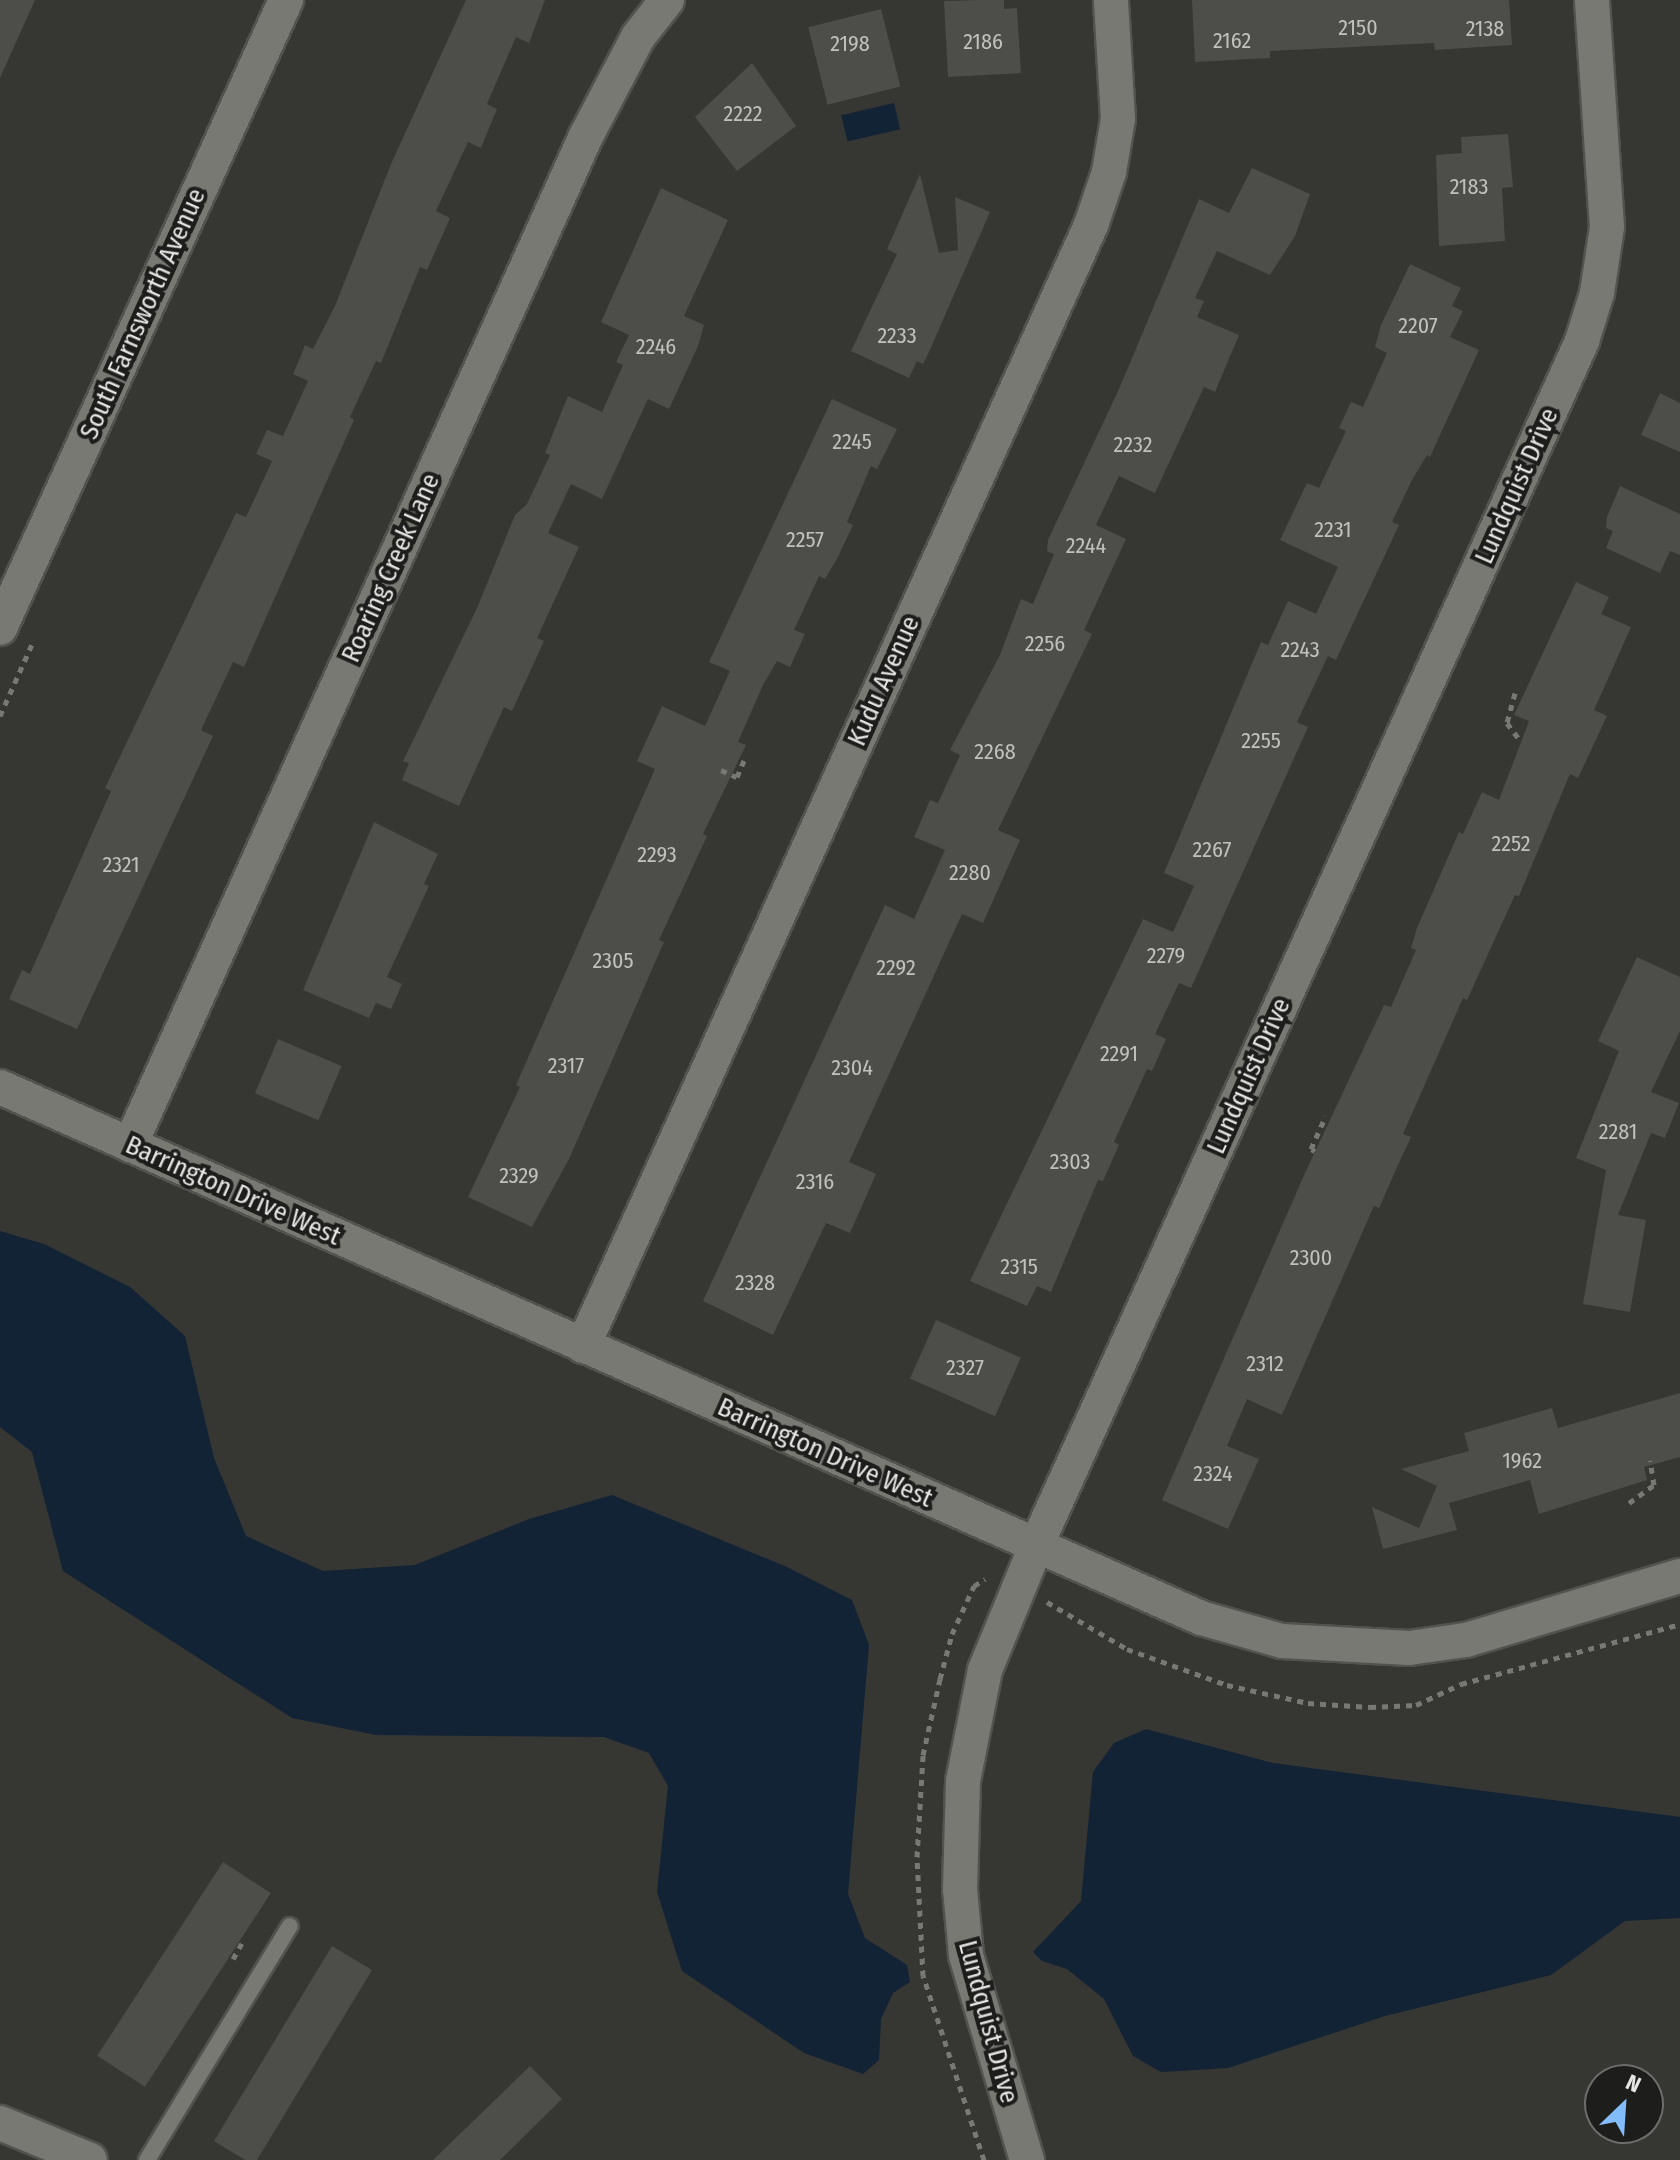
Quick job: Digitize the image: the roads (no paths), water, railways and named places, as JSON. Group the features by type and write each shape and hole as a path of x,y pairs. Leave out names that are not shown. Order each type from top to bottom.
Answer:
{"street":[{"name":"South Farnsworth Avenue","path":"0,628 286,0"},
{"name":"Roaring Creek Lane","path":"130,1145 585,138 638,37 667,0"},
{"name":"Kudu Avenue","path":"583,1346 1091,225 1109,172 1118,119 1111,0"},
{"name":"Lundquist Drive","path":"1027,2160 966,1955 960,1829 963,1781 985,1670 1036,1546 1582,341 1597,293 1607,227 1592,0"},
{"name":"Barrington Drive West","path":"0,1087 1201,1618 1282,1641 1352,1648 1466,1640 1680,1576"},
{"path":"0,2123 90,2160"}],"lane":[{"path":"147,2160 290,1926"}],"water":[{"path":"894,103 900,129 847,141 841,115"},
{"path":"0,1231 44,1244 130,1287 185,1336 214,1458 246,1536 323,1571 415,1565 529,1519 612,1495 785,1566 852,1600 869,1645 848,1894 865,1938 907,1965 910,1982 893,1993 881,2019 879,2060 863,2074 804,2053 682,1971 657,1892 668,1786 649,1753 604,1737 376,1735 292,1718 63,1571 32,1452 0,1427"},
{"path":"1146,1729 1273,1763 1680,1817 1680,1918 1625,1921 1551,1975 1385,2016 1228,2068 1161,2072 1133,2056 1104,1999 1067,1969 1042,1961 1033,1952 1081,1901 1093,1772 1114,1743"}]}
